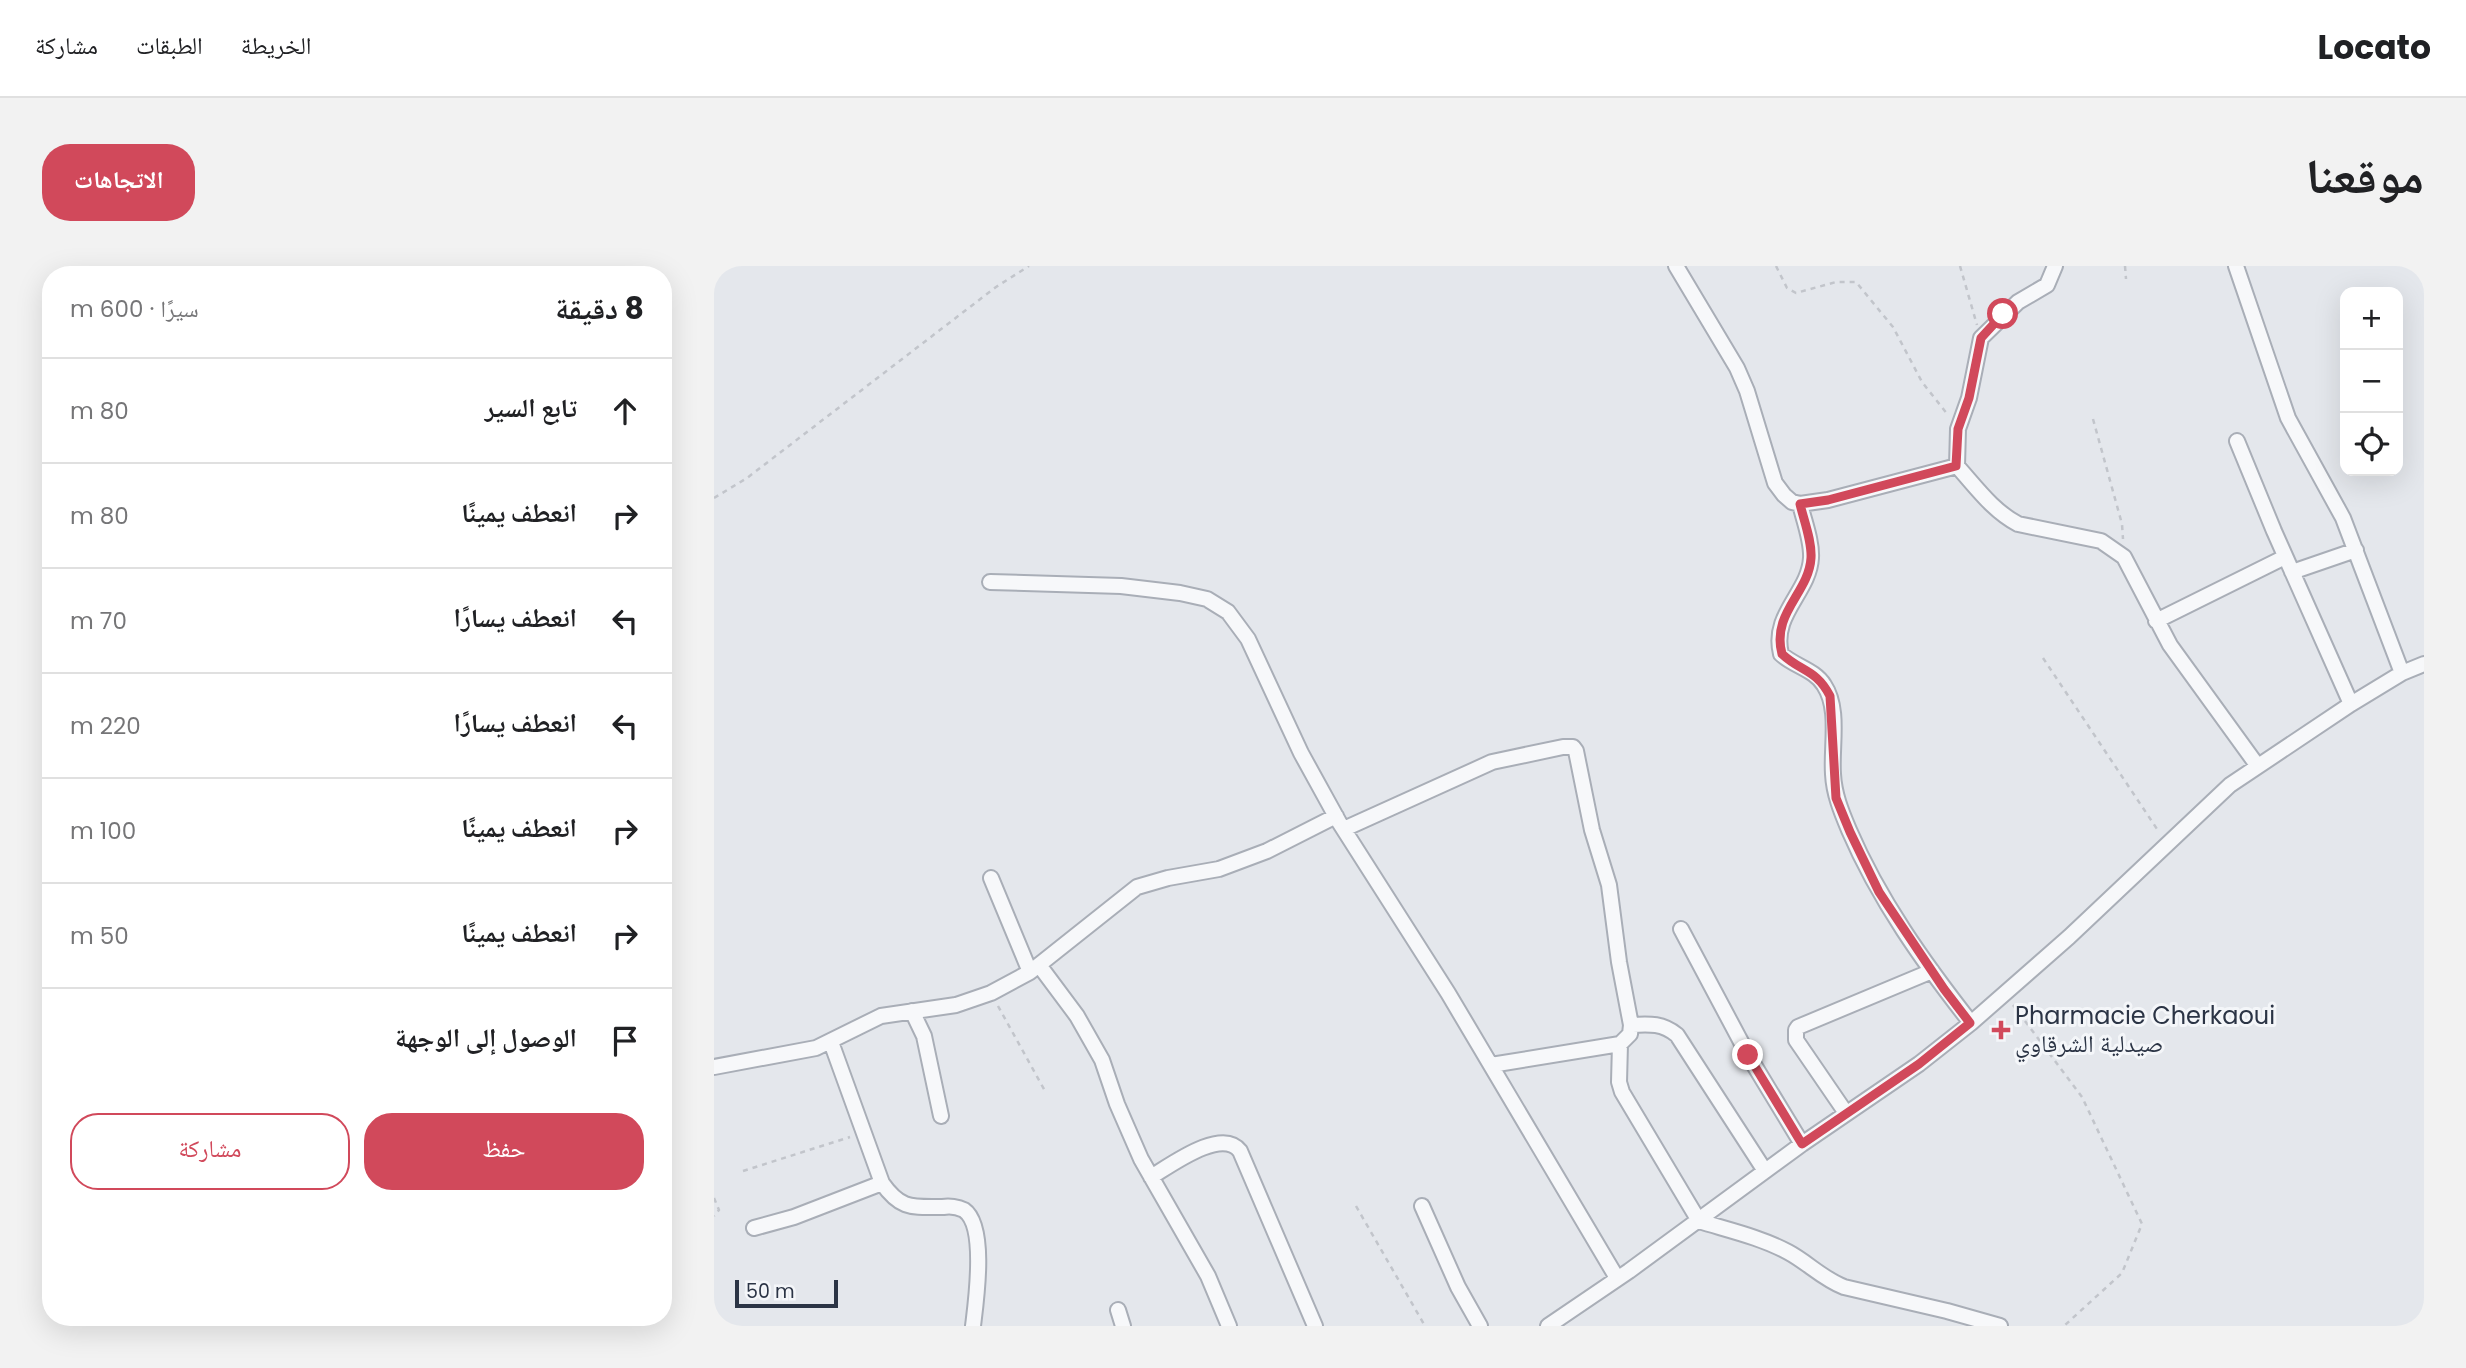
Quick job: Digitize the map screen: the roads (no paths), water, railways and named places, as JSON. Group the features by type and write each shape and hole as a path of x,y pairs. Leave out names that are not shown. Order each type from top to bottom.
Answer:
{"street":[{"path":"1676,266 1737,368 1747,391 1775,483 1792,502 1800,504 1828,500 1956,466"},
{"path":"2055,266 2047,285 2018,302 1981,338 1969,398 1958,429 1956,466 1995,508 2018,524 2101,541 2124,557 2170,645 2257,765"},
{"path":"2236,266 2288,418 2336,503 2402,673"},
{"path":"2237,441 2350,704"},
{"path":"1800,504 1812,557 1778,633 1782,654 1816,675 1830,696 1836,798 1879,892 1970,1023"},
{"path":"2292,572 2356,550"},
{"path":"2156,621 2285,557"},
{"path":"990,582 1121,586 1198,596 1217,604 1239,624 1301,753 1344,830 1491,1065 1617,1278"},
{"path":"1548,1326 1699,1221 1802,1144 1919,1064 2005,995 2230,785 2350,704 2402,673 2424,664"},
{"path":"1344,830 1492,762 1573,747 1592,830 1609,885 1620,971 1631,1025 1630,1034 1620,1044 1491,1065"},
{"path":"714,1067 817,1048 881,1016 956,1005 991,993 1035,969 1137,887 1219,869 1267,851 1336,816"},
{"path":"991,878 1035,969 1077,1016 1102,1059 1121,1114 1151,1177 1209,1276 1229,1326"},
{"path":"1681,929 1748,1055 1802,1144"},
{"path":"1846,1113 1796,1040 1796,1030 1932,971"},
{"path":"912,1011 924,1036 941,1116"},
{"path":"1631,1025 1654,1023 1666,1026 1677,1035 1765,1171"},
{"path":"831,1042 882,1183 892,1197 905,1205 950,1206 963,1210 969,1216 978,1244 979,1264 973,1326"},
{"path":"1620,1044 1619,1082 1622,1092 1699,1221 1770,1243 1844,1287 2000,1326"},
{"path":"1151,1177 1200,1149 1228,1142 1235,1144 1315,1326"},
{"path":"754,1228 794,1217 882,1183"},
{"path":"1422,1206 1458,1287 1480,1326"},
{"path":"1118,1310 1123,1326"}],"place":[{"name":"Pharmacie Cherkaoui صيدلية الشرقاوي","path":"2001,1030"}]}
